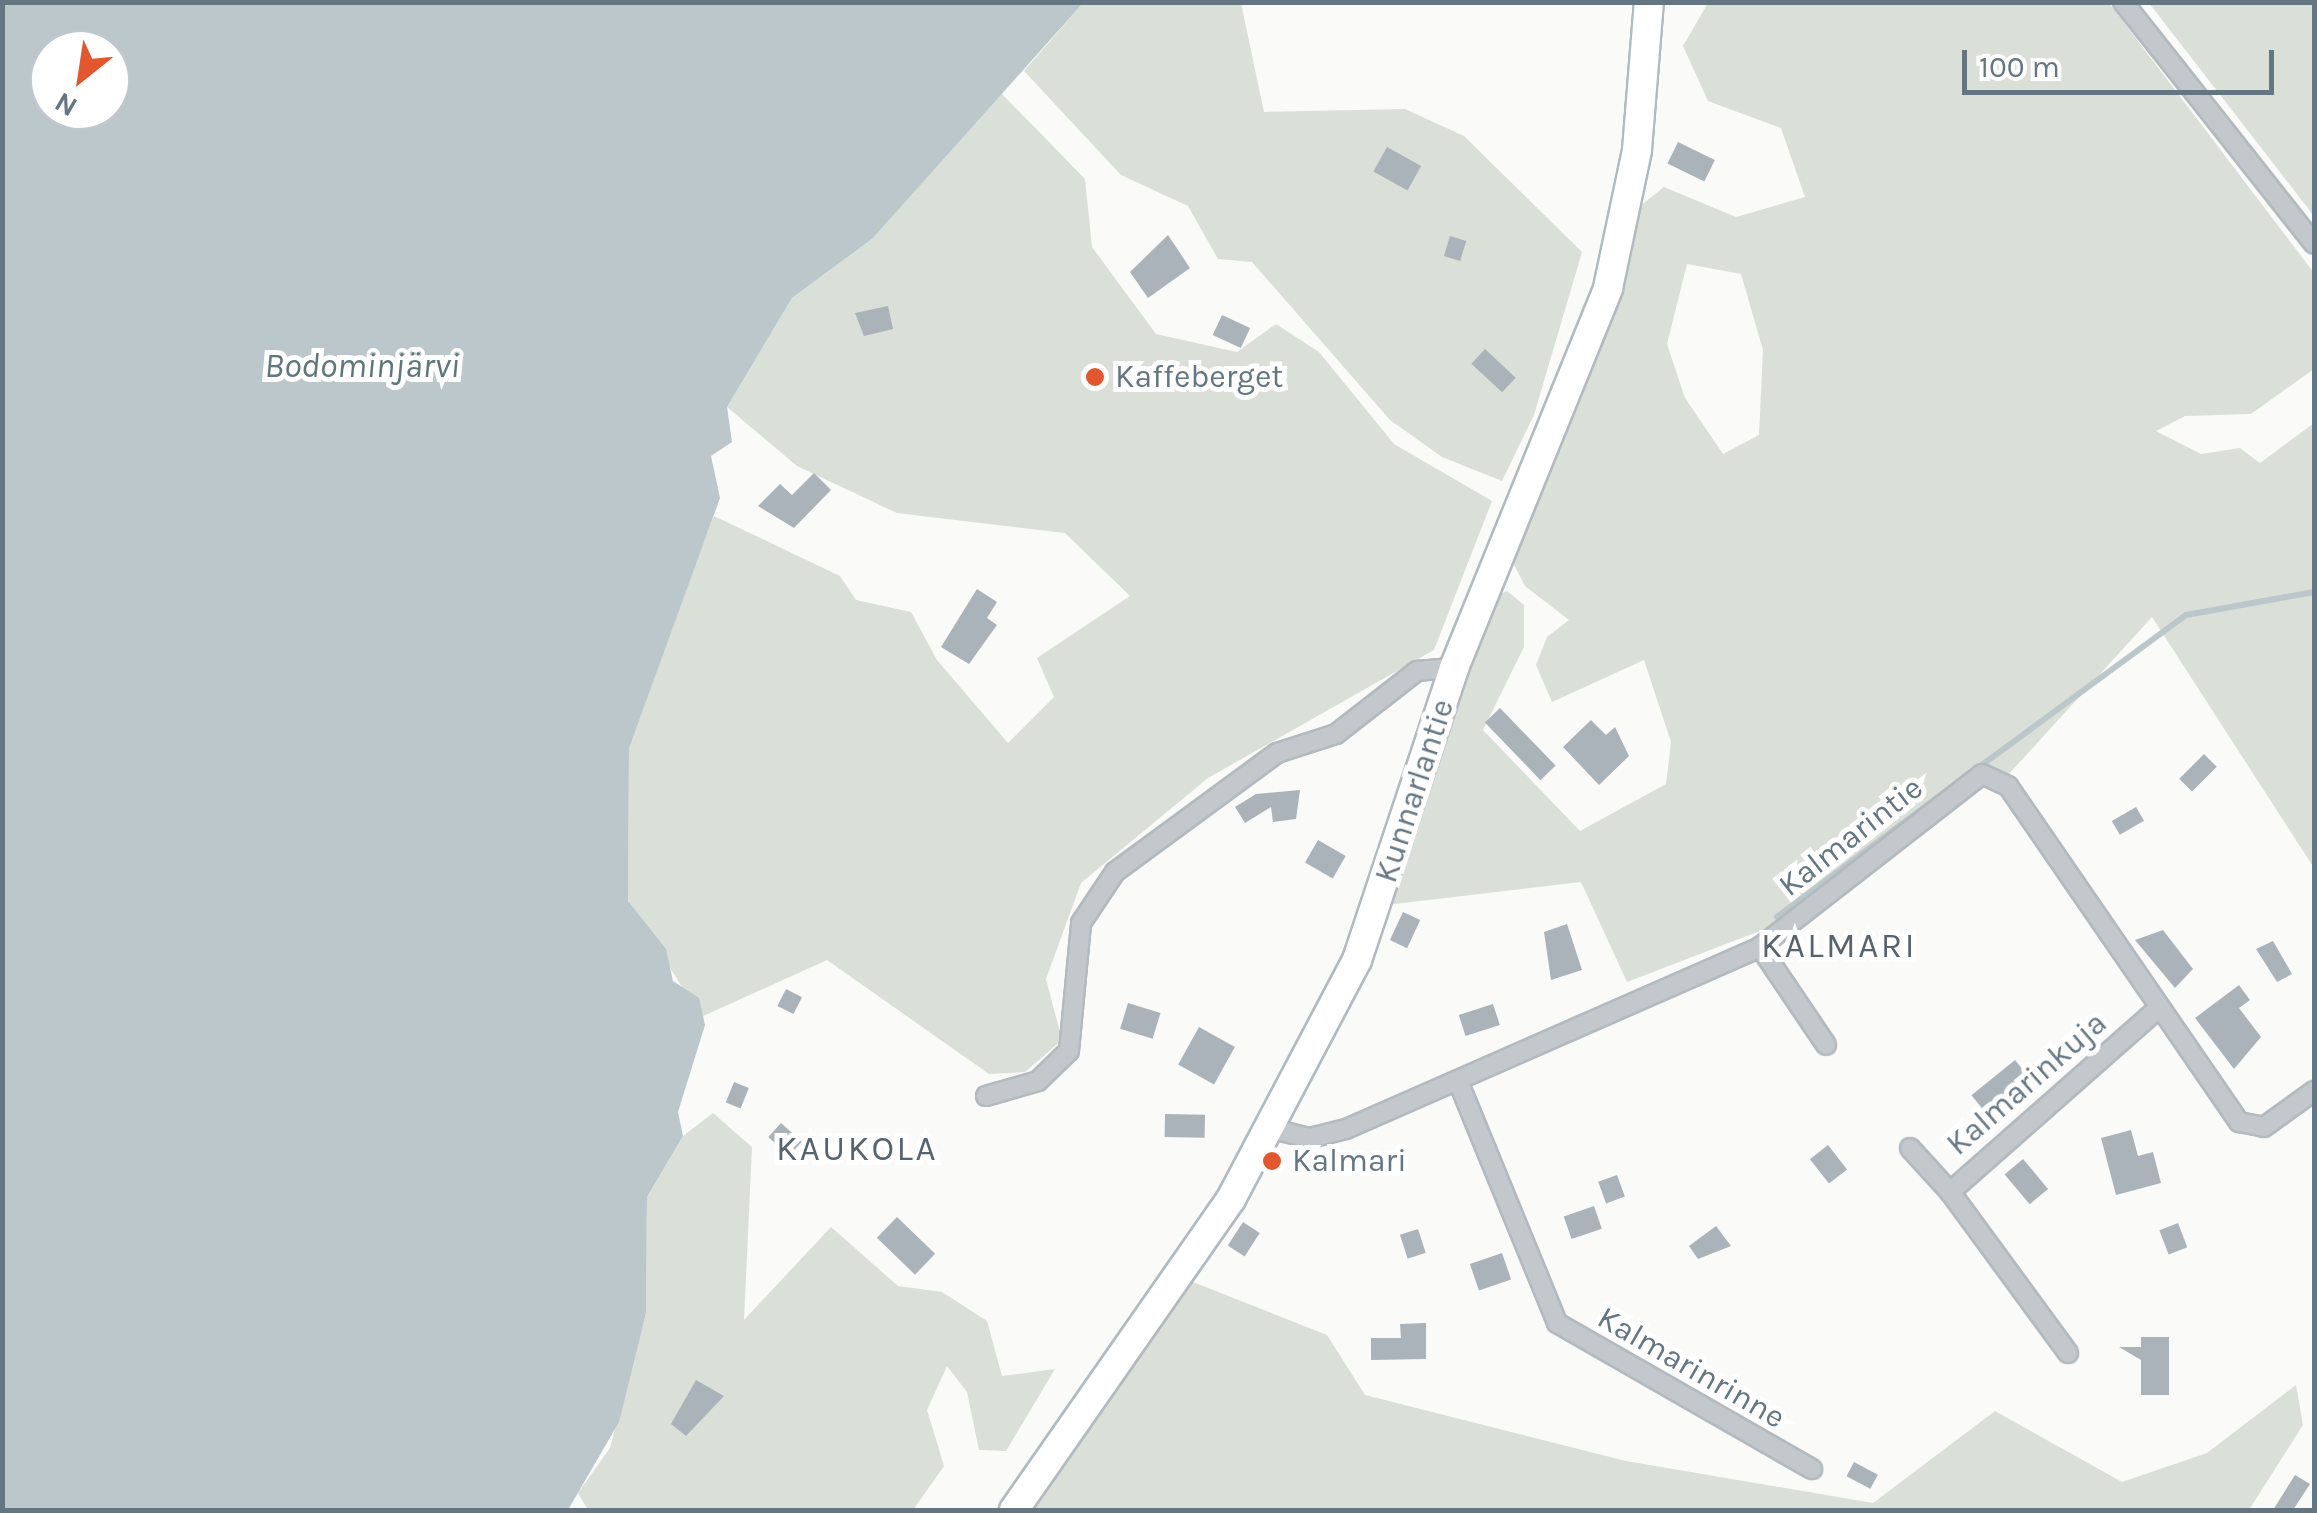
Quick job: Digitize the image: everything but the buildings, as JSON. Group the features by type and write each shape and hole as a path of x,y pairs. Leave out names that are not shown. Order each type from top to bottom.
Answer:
{"main road":[{"name":"Kunnarlantie","path":"1014,1510 1273,1128 1357,960 1454,668 1608,288 1637,150 1649,2"}],"street":[{"path":"2124,2 2314,244"},
{"path":"986,1096 1038,1081 1069,1051 1081,923 1115,872 1277,752 1336,734 1417,671 1454,668"},
{"name":"Kalmarintie","path":"1273,1128 1310,1138 1460,1086 1760,947 1982,774 2008,786 2239,1122 2264,1127 2314,1091"},
{"path":"1760,947 1826,1045"},
{"name":"Kalmarinkuja","path":"2068,1353 1950,1192 2159,1008"},
{"name":"Kalmarinrinne","path":"1460,1086 1557,1323 1812,1469"},
{"path":"1910,1148 1950,1192"}],"shaded area":[{"path":"1083,3 1241,3 1264,112 1405,109 1464,136 1582,252 1534,415 1502,481 1442,457 1390,420 1252,262 1218,259 1188,206 1121,175 1024,71"},
{"path":"1708,3 2109,3 2314,273 2314,369 2251,414 2185,416 2156,431 2201,454 2240,448 2260,463 2314,423 2314,868 2152,617 2009,774 1971,770 1778,924 1627,982 1581,882 1386,905 1491,598 1507,591 1524,605 1524,647 1483,730 1580,831 1666,784 1671,742 1644,660 1552,702 1536,665 1547,637 1569,620 1525,586 1510,557 1601,346 1635,210 1664,187 1736,217 1805,197 1781,128 1708,101 1683,46","holes":["1687,264 1741,274 1763,350 1759,435 1723,454 1685,398 1667,344"]},
{"path":"2149,3 2314,3 2314,217 2307,207"},
{"path":"1001,93 1085,179 1092,247 1156,334 1237,352 1276,324 1319,352 1394,444 1492,501 1434,650 1208,778 1081,883 1046,979 1062,1040 1025,1072 989,1074 827,960 701,1017 628,901 629,748 639,702 714,516 840,576 856,600 911,612 937,660 1008,743 1054,697 1037,658 1130,596 1065,533 897,513 797,466 727,407 792,298 872,239"},
{"path":"713,1113 752,1147 744,1320 831,1227 898,1286 942,1292 987,1321 1002,1376 1055,1369 1006,1451 979,1450 967,1392 947,1366 927,1410 944,1466 913,1510 588,1510 578,1493 610,1448 646,1313 647,1197 683,1136"},
{"path":"1188,1280 1327,1335 1365,1395 1626,1461 1873,1503 1995,1411 2122,1482 2207,1453 2296,1385 2303,1425 2249,1510 1025,1510"}],"water":[{"name":"Bodominjärvi","path":"3,2 1083,3 872,239 792,298 727,407 732,442 711,456 720,498 629,748 628,901 666,949 673,981 699,998 705,1025 678,1112 683,1136 647,1197 646,1313 619,1422 568,1510 3,1510"}],"waterway":[{"path":"1975,770 2186,615 2314,592"},
{"path":"1777,917 1949,789"}],"place":[{"name":"Kaffeberget","path":"1095,377"},
{"name":"Kalmari","path":"1272,1161"}],"district":[{"name":"KALMARI","path":"1839,946"},
{"name":"KAUKOLA","path":"857,1149"}]}
